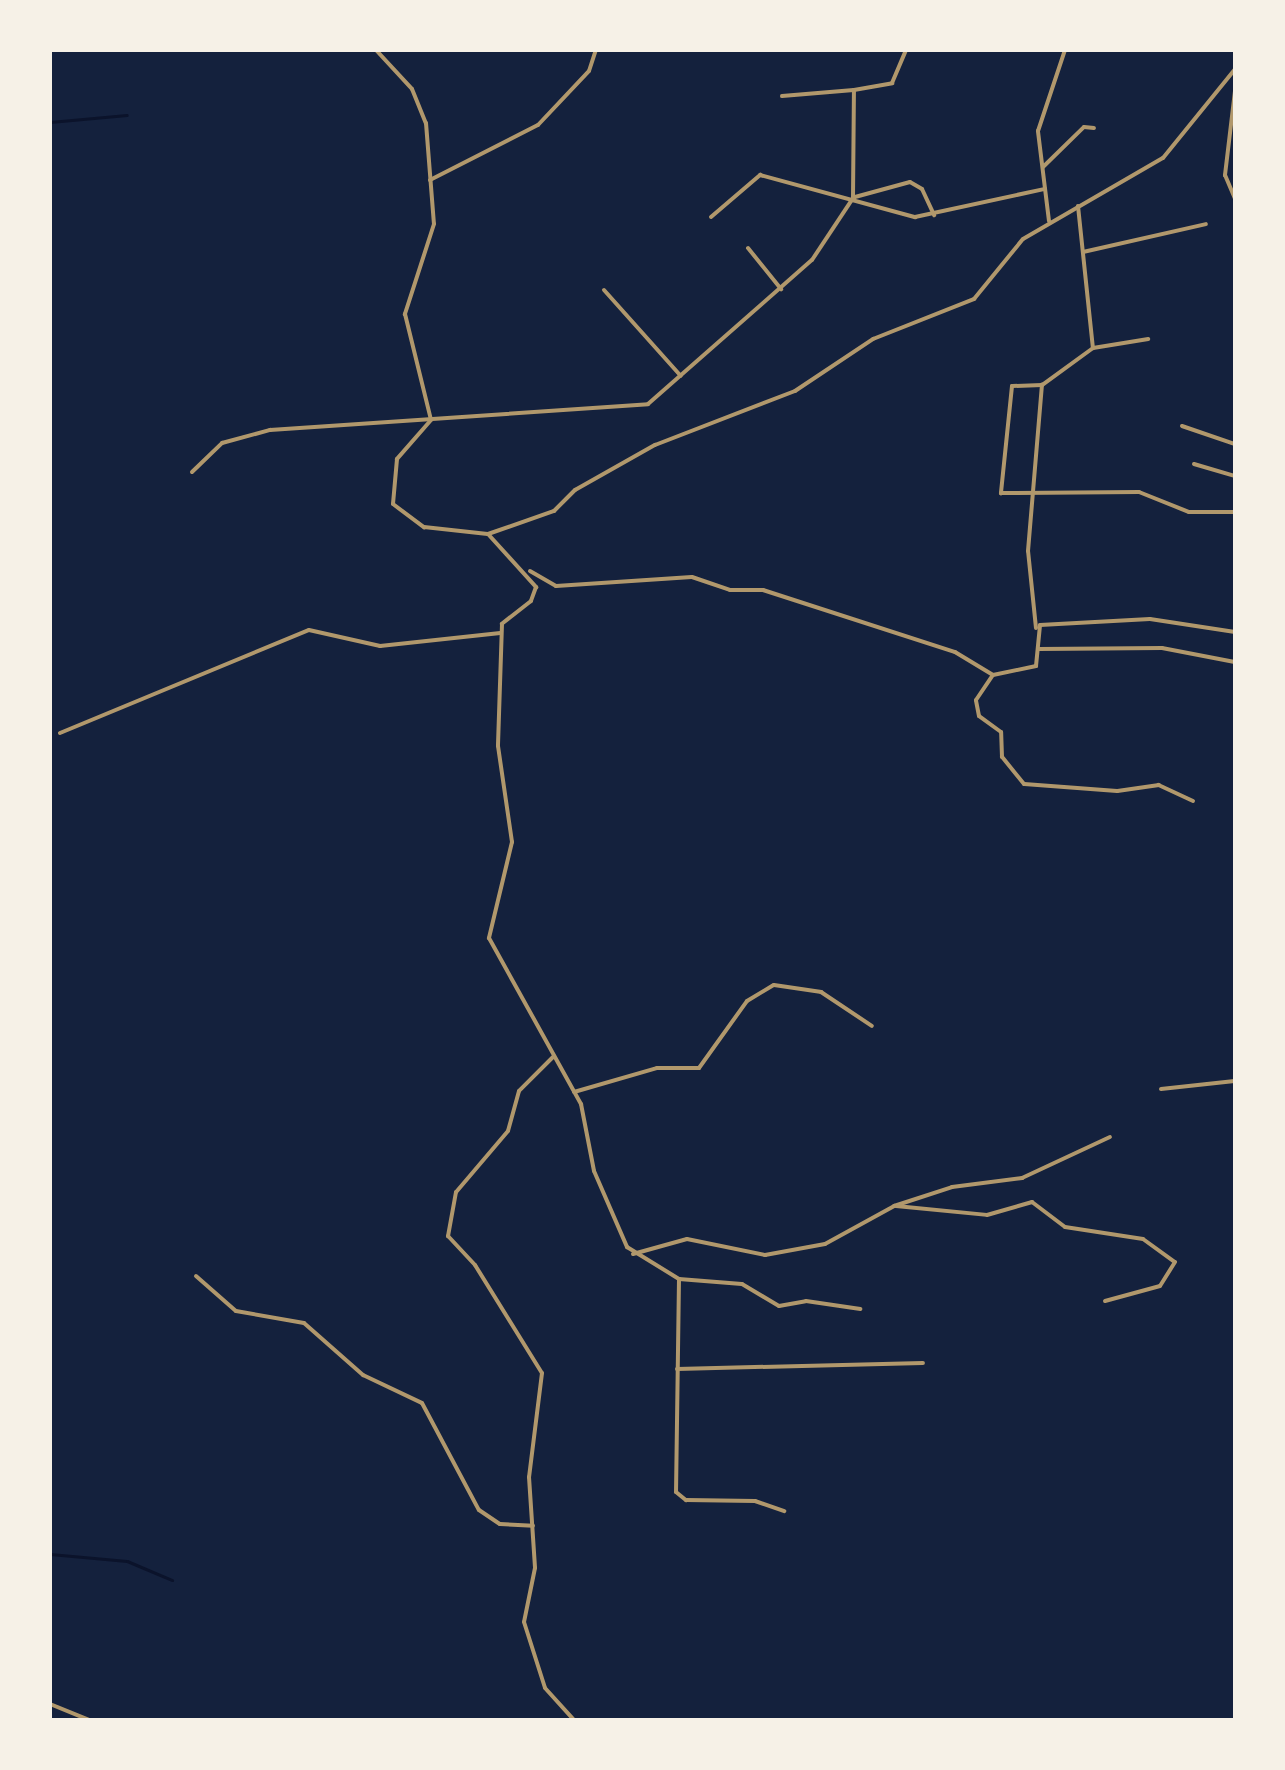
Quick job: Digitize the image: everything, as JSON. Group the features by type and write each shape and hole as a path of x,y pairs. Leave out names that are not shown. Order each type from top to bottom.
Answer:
{"street":[{"path":"376,50 417,100 430,180 433,232 405,314 429,414 429,426 397,459 393,504 424,527 488,534 554,511 575,490 655,445 795,391 883,334 974,299 1023,239 1049,221 1163,158 1235,69"},
{"path":"430,180 538,125 589,71 596,50"},
{"path":"782,96 854,90 892,83 906,50"},
{"path":"1049,221 1040,118 1065,50"},
{"path":"192,472 222,443 247,434 429,414 639,406 681,376 812,260 853,198 854,90"},
{"path":"1235,91 1225,175 1235,199"},
{"path":"1043,167 1084,127 1094,128"},
{"path":"711,217 760,175 915,217 1045,189"},
{"path":"853,198 910,182 922,189 934,215"},
{"path":"1078,206 1093,348"},
{"path":"1083,252 1206,224"},
{"path":"748,248 781,289"},
{"path":"604,290 681,376"},
{"path":"1148,339 1093,348 1042,385 1012,386 1007,406 1001,493 1033,489 1139,492 1189,512 1235,512"},
{"path":"1042,385 1028,551 1039,649 1036,666 993,675 983,681 977,712 1001,732 1002,757 1019,781 1100,791 1159,785 1193,801"},
{"path":"1182,426 1235,444"},
{"path":"1194,464 1235,476"},
{"path":"488,534 528,570 556,586 692,577 730,590 763,590 955,652 993,675"},
{"path":"528,570 535,595 506,618 501,633 505,692 498,746 512,842 489,938 574,1092 594,1171 632,1254 679,1279 742,1284 779,1306 806,1301 860,1309"},
{"path":"1036,628 1150,619 1235,632"},
{"path":"60,733 309,630 380,646 501,633"},
{"path":"1039,649 1162,648 1235,662"},
{"path":"574,1092 657,1068 699,1068 747,1001 774,985 821,992 872,1026"},
{"path":"553,1057 519,1091 508,1131 456,1192 448,1236 475,1265 542,1373 532,1424 533,1526 526,1635 545,1688 574,1720"},
{"path":"1161,1089 1235,1081"},
{"path":"632,1254 687,1239 788,1253 846,1237 894,1206 952,1187 1022,1178 1110,1137"},
{"path":"894,1206 974,1216 1032,1202 1065,1227 1143,1239 1177,1265 1160,1286 1105,1301"},
{"path":"196,1276 236,1311 304,1323 363,1375 422,1403 479,1510 500,1524 533,1526"},
{"path":"679,1279 679,1497 755,1501 784,1511"},
{"path":"677,1369 923,1363"},
{"path":"50,1704 89,1720"}],"waterway":[{"path":"50,122 127,115"},
{"path":"50,1554 127,1561 172,1580"}]}
